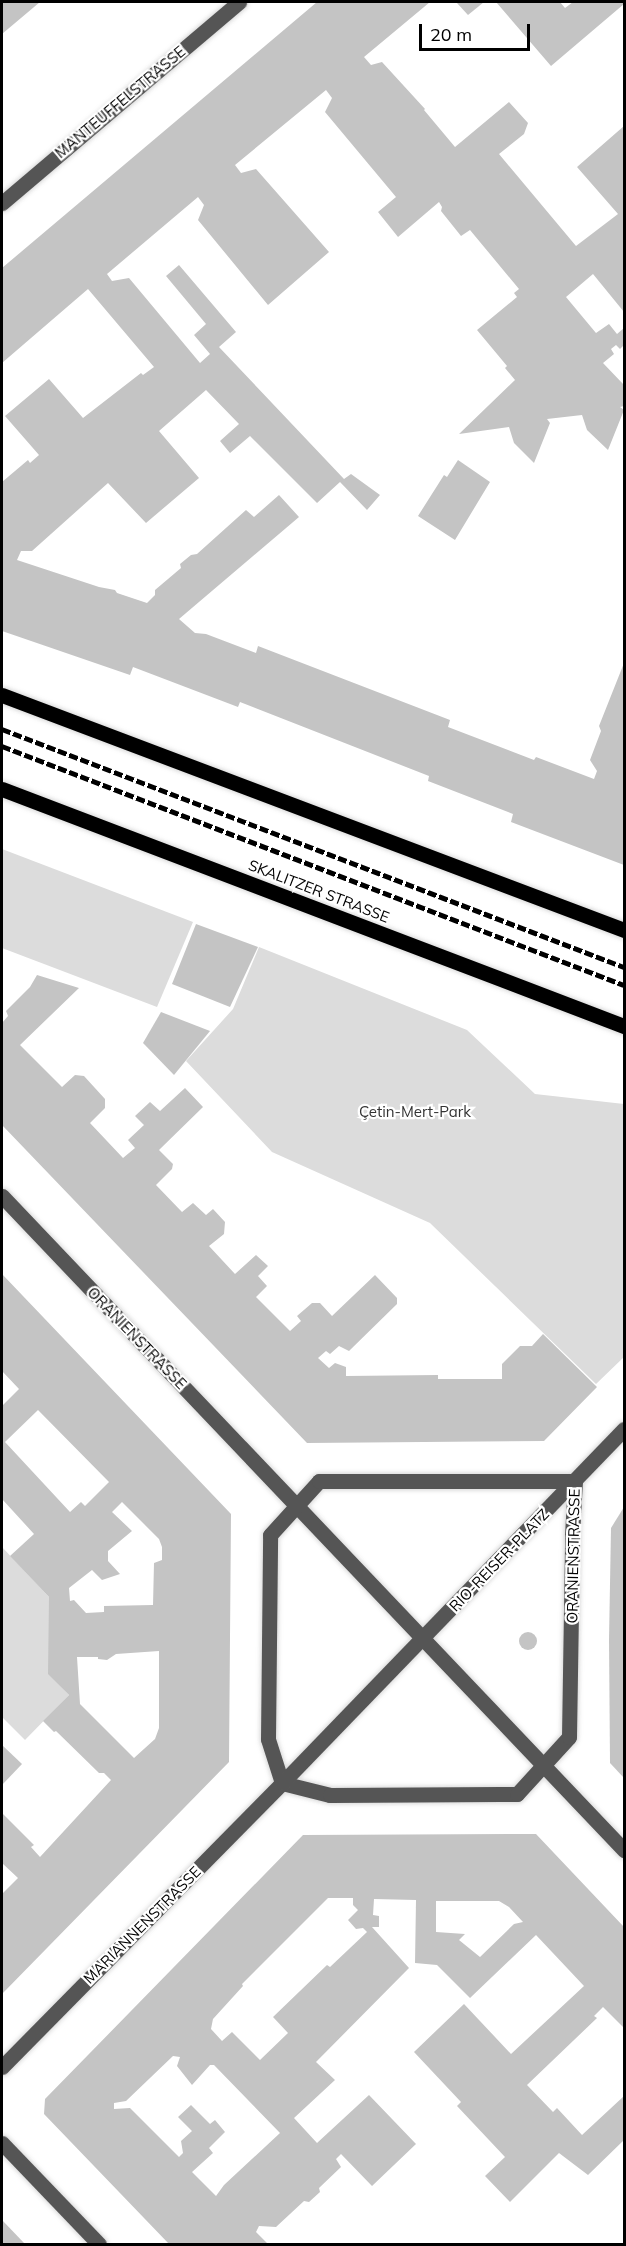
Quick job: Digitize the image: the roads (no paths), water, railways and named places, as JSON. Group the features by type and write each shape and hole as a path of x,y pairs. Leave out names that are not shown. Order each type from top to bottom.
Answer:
{"main road":[{"path":"2,695 624,930"},
{"name":"SKALITZER STRASSE","path":"2,789 624,1026"}],"street":[{"name":"MANTEUFFELSTRASSE","path":"2,202 239,2"},
{"name":"ORANIENSTRASSE","path":"2,1196 297,1506"},
{"path":"575,1481 624,1429"},
{"name":"ORANIENSTRASSE","path":"319,1481 575,1481 569,1737 517,1794 341,1795 322,1794 282,1783 268,1739 270,1535 319,1481"},
{"name":"RIO-REISER-PLATZ","path":"282,1783 575,1481"},
{"path":"297,1506 624,1850"},
{"name":"MARIANNENSTRASSE","path":"2,2067 282,1783"},
{"path":"2,2143 99,2244"}],"railway":[{"path":"2,729 624,967"},
{"path":"2,746 624,985"}],"park label":[{"name":"Çetin-Mert-Park","path":"415,1112"}]}
